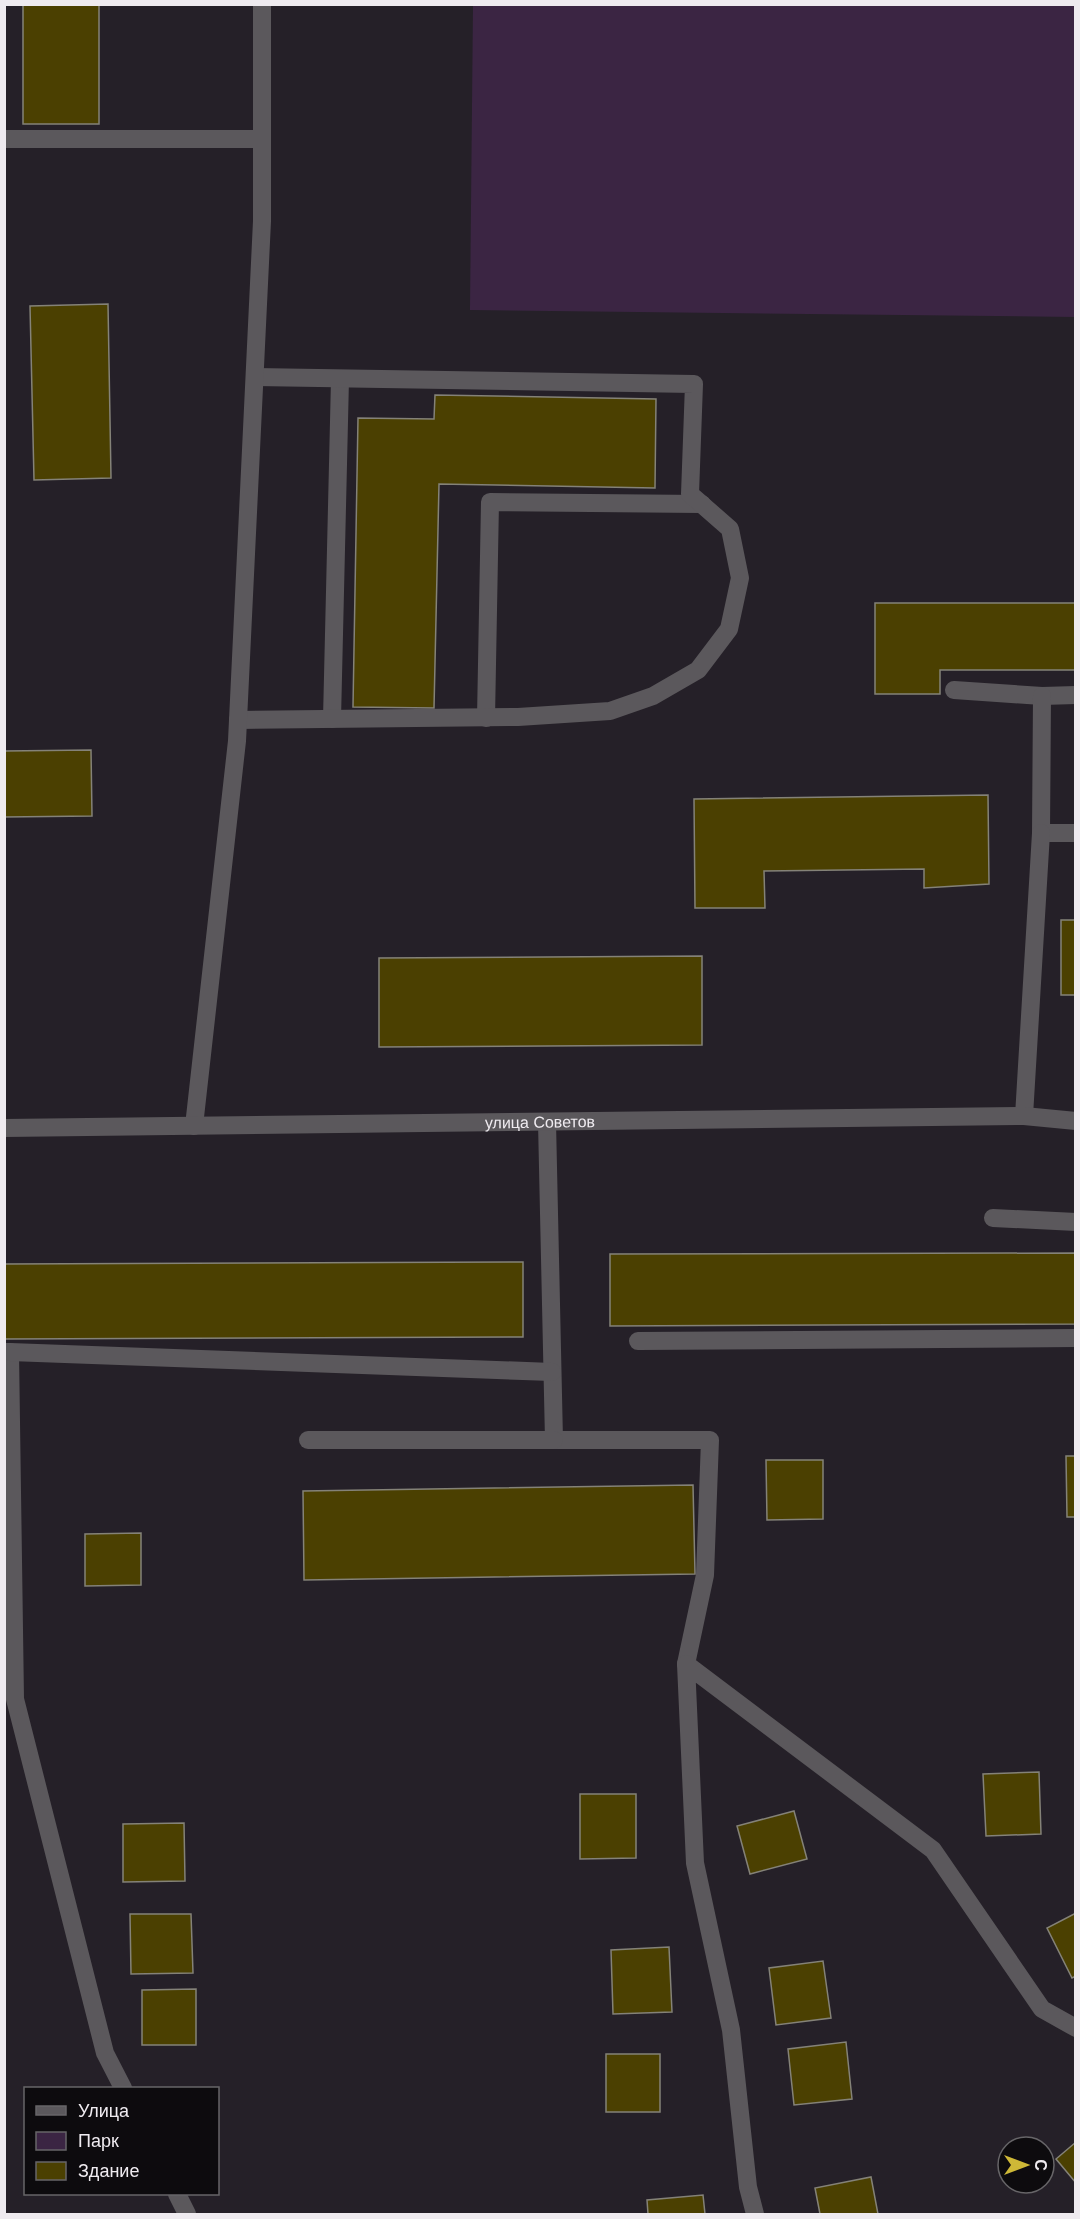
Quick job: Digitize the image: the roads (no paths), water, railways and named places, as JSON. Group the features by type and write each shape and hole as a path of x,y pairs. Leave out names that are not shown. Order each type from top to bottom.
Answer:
{"street":[{"path":"194,1126 237,741 262,221 262,4"},
{"path":"4,139 262,139"},
{"path":"238,720 486,718 609,711 653,696 698,670 729,629 740,578 730,529 690,494 694,384 255,377"},
{"path":"332,719 340,379"},
{"path":"486,718 490,502 702,504"},
{"path":"954,690 1076,696"},
{"path":"1024,1116 1041,833 1042,696"},
{"path":"1041,833 1076,833"},
{"name":"улица Советов","path":"4,1128 1024,1116 1076,1121"},
{"path":"547,1122 554,1440"},
{"path":"993,1218 1076,1222"},
{"path":"638,1341 1076,1338"},
{"path":"122,2087 105,2053 15,1699 7,1352 552,1372"},
{"path":"308,1440 710,1440 705,1575 686,1664 695,1863 731,2030 748,2187 755,2214"},
{"path":"686,1664 933,1850 1042,2008 1076,2028"},
{"path":"178,2195 187,2214"}]}
